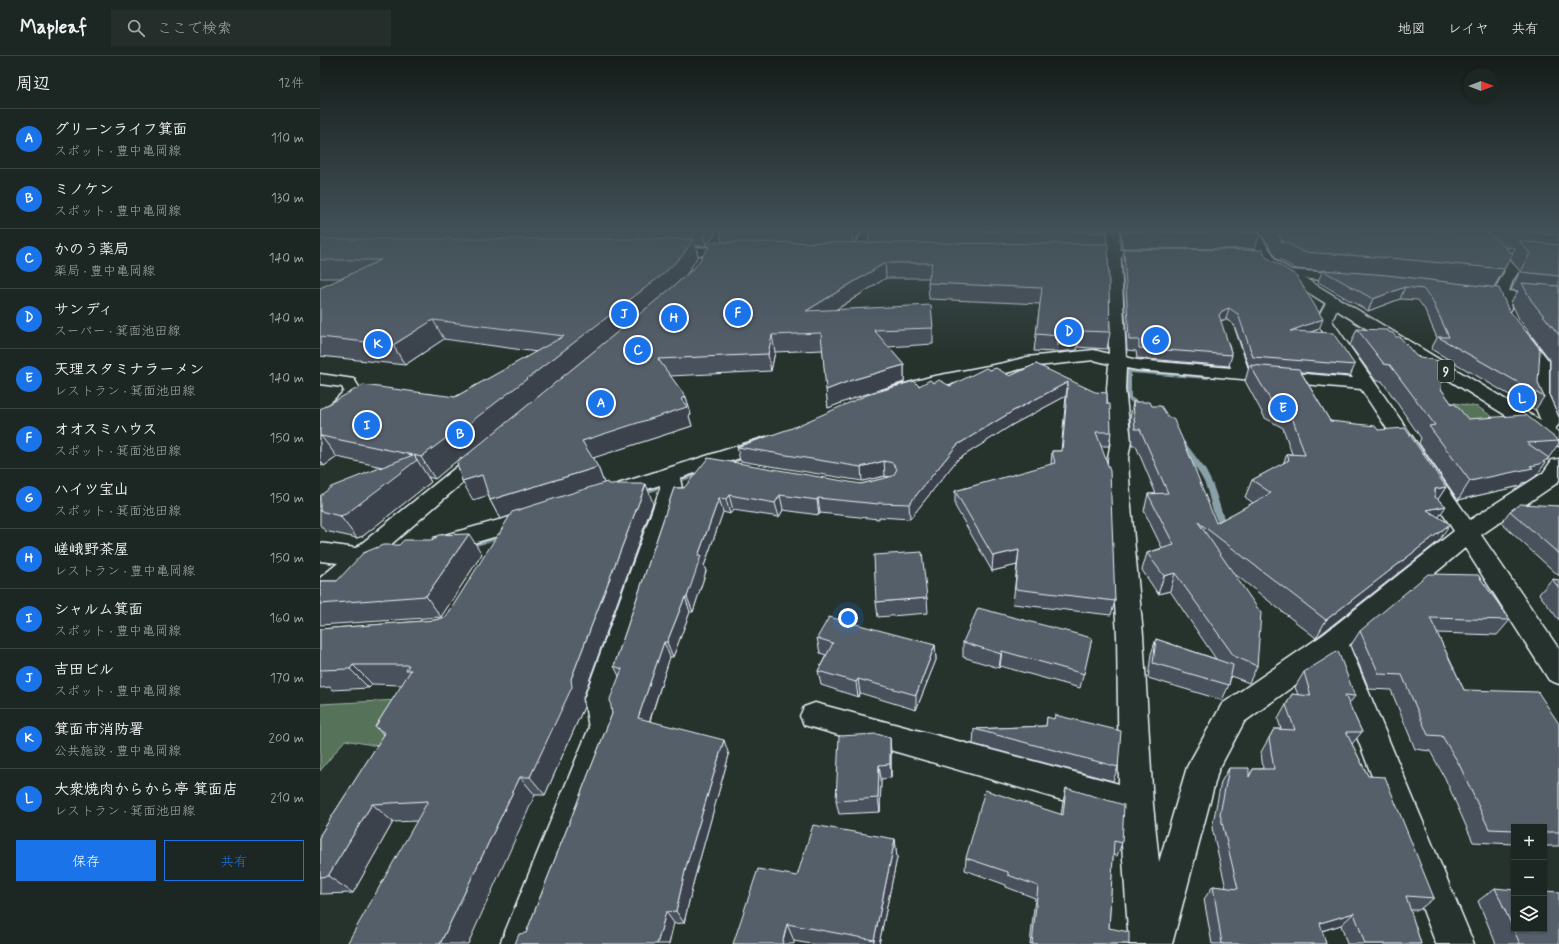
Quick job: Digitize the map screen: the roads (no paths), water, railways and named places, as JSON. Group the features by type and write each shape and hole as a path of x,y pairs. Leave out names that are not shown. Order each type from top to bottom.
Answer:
{"street":[{"path":"1115,271 1118,361 1116,389 1117,419 1121,441 1118,458 1130,635 1136,805 1148,944"},
{"name":"9","path":"1286,271 1332,302 1559,440"},
{"path":"1512,271 1504,282 1501,294 1502,303 1522,338 1541,361 1540,396 1551,422 1543,430"},
{"path":"1290,274 1367,280"},
{"path":"1458,289 1559,301"},
{"path":"1332,302 1324,321 1559,672"},
{"path":"1224,325 1241,373"},
{"path":"868,401 930,382 1006,368 1027,362 1088,355 1105,357 1137,365 1366,384"},
{"path":"320,379 348,383 354,392 338,407 320,419"},
{"path":"595,499 782,437"},
{"path":"320,592 494,447"},
{"path":"703,464 741,470"},
{"path":"1153,944 1203,767 1232,713 1334,642 1467,533 1550,478 1559,464"},
{"path":"519,944 604,728 599,699 671,489 669,475"},
{"path":"423,549 514,525 551,513"},
{"path":"498,551 514,525"},
{"path":"320,552 361,557 400,552"},
{"path":"1334,642 1455,944"},
{"path":"815,716 1136,805"}],"waterway":[{"path":"997,375 1032,366"},
{"path":"1143,408 1128,398 1128,371 1208,377"},
{"path":"1181,443 1201,469 1209,485 1221,522 1226,528"},
{"path":"728,463 750,454"},
{"path":"677,480 702,471"},
{"path":"639,493 654,488"},
{"path":"465,546 490,539"}],"place":[{"name":"オオスミハウス","path":"738,313"},
{"name":"吉田ビル","path":"624,314"},
{"name":"嵯峨野茶屋","path":"674,318"},
{"name":"サンディ","path":"1069,332"},
{"name":"ハイツ宝山","path":"1156,340"},
{"name":"箕面市消防署","path":"378,344"},
{"name":"かのう薬局","path":"638,350"},
{"name":"大衆焼肉からから亭 箕面店","path":"1522,398"},
{"name":"グリーンライフ箕面","path":"601,403"},
{"name":"天理スタミナラーメン","path":"1283,408"},
{"name":"シャルム箕面","path":"367,425"},
{"name":"ミノケン","path":"460,434"}]}
